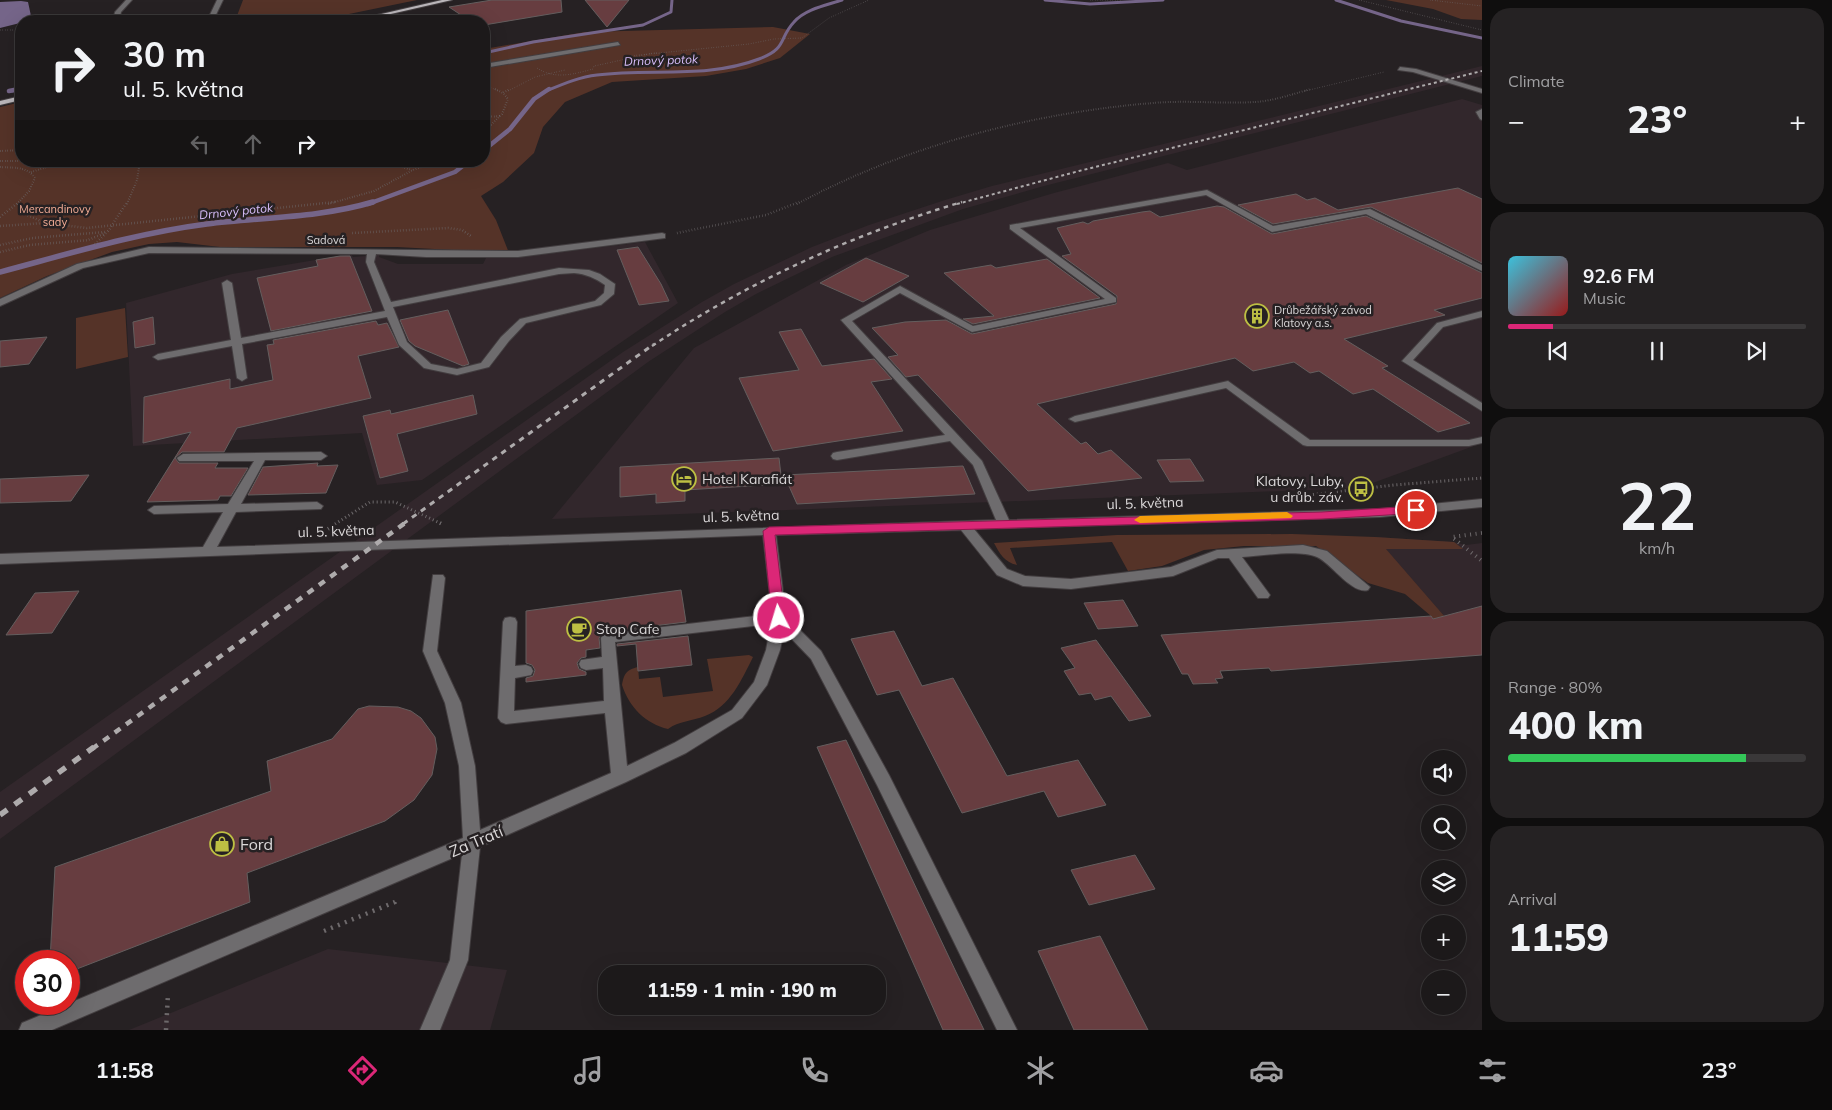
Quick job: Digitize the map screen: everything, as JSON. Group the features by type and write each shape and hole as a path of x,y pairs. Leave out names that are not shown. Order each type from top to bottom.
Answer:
{"main road":[{"path":"381,15 449,0"},
{"path":"0,103 15,99"}],"street":[{"path":"117,15 128,0"},
{"path":"213,15 220,0"},
{"path":"490,65 618,44"},
{"path":"1400,69 1414,70 1482,90"},
{"path":"1482,111 1479,112 1482,118"},
{"path":"1004,524 978,464 846,320 900,289 972,328 1113,300 1013,227 1207,192 1272,228 1367,211 1482,268"},
{"name":"Sadová","path":"0,303 80,266 149,250 372,250 426,254 518,254 662,236"},
{"path":"158,358 236,343 389,309 559,271 581,269 597,274 610,284 609,294 598,303 523,321 505,339 485,365 457,372 428,366 403,343 389,309 370,262 372,250"},
{"path":"226,283 242,378"},
{"path":"1482,314 1440,325 1407,361 1482,408"},
{"path":"1471,317 1482,323"},
{"path":"1075,419 1228,384 1307,443 1469,443 1482,440"},
{"path":"1471,401 1482,398"},
{"path":"837,456 954,437"},
{"path":"207,552 262,456"},
{"path":"183,458 321,456"},
{"name":"ul. 5. května","path":"0,560 769,531 1380,513 1482,503"},
{"path":"154,510 317,506"},
{"path":"964,525 1002,572 1024,581 1071,584 1173,571 1217,554 1303,549 1322,554 1363,587"},
{"name":"Za Tratí","path":"29,1030 472,842 620,777 680,748 738,714 760,685 773,650 779,618 769,531"},
{"path":"1232,553 1262,595"},
{"path":"430,1030 459,960 472,842 465,757 453,703 436,670 430,651 438,578"},
{"path":"620,777 612,706 608,638 779,618 816,655 883,780 1007,1030"},
{"path":"510,622 506,718 612,706"},
{"path":"586,664 610,662"},
{"path":"508,673 526,671"}],"path":[{"path":"614,58 726,47 778,38 807,36 829,18 869,0"},
{"path":"1090,0 1122,0"},
{"path":"1359,0 1482,30"},
{"path":"1430,0 1482,6"},
{"path":"0,30 15,30"},
{"path":"537,68 544,74 562,76 593,69 594,66 605,62 645,55 658,53 668,59"},
{"path":"662,236 766,214 796,204 839,181 872,167 1002,127 1047,117 1153,103 1257,102 1400,69"},
{"path":"503,93 535,77 568,70"},
{"path":"490,87 503,93 508,99 502,116 490,127"},
{"path":"490,117 502,116"},
{"path":"0,151 15,150"},
{"path":"0,161 15,160"},
{"path":"0,167 21,168 31,172 35,178 32,186 18,204 0,217"},
{"path":"31,172 47,167"},
{"path":"98,242 108,232 127,204 138,176 139,167"},
{"path":"402,167 413,170"},
{"path":"0,226 45,223 87,228 333,203 374,191 422,167"},
{"path":"18,204 27,214 45,223"},
{"path":"0,245 33,238 108,232"},
{"path":"0,252 30,245 88,240 108,232"},
{"path":"1482,533 1452,537 1482,561"},
{"path":"166,1030 168,993"}],"shaded area":[{"path":"0,2 28,2 31,15 15,15 15,24 0,28"},
{"path":"1482,66 1482,76 1044,186 963,209 832,257 756,294 648,362 0,839 0,792 623,352 734,284 812,247 869,225 992,186"},
{"path":"1462,99 1482,105 1482,443 1359,488 552,519 694,348 846,265 930,230 1054,193 1168,163 1187,170"},
{"path":"645,242 678,303 422,480 377,485 362,433 133,446 126,303 232,274 351,254 353,257 379,255 379,257 398,264 483,264 486,258 512,258"},
{"path":"1375,537 1454,542 1466,545 1482,543 1482,650 1443,615"},
{"path":"328,949 507,970 490,1030 129,1030"}],"green space":[{"path":"243,0 417,0 344,15 237,15"},
{"path":"1386,0 1482,0 1482,20 1461,19 1433,9"},
{"name":"Mercandinovy sady","path":"773,27 810,34 780,58 746,69 706,76 612,82 565,102 543,127 534,153 503,182 481,196 496,220 509,253 397,247 220,247 177,242 149,244 112,252 47,276 0,298 0,107 15,103 15,167 490,167 490,48 585,32"},
{"path":"125,308 128,357 76,369 76,318"},
{"path":"1292,534 1454,542 1463,549 1386,549 1478,655 1464,656 1431,616 1405,594 1368,583 1316,546 1244,546 1204,550 1162,566 1128,571 1112,542 1010,548 1017,565 1006,560 994,543 1117,535"},
{"path":"749,655 753,657 734,691 722,706 705,716 672,726 668,729 660,727 639,713 629,700 622,685 626,673 638,667 639,679 660,677 663,697 713,691 707,659"}],"building":[{"path":"492,0 561,0 562,12 490,24 490,15 461,15 449,7"},
{"path":"585,0 629,0 607,27"},
{"path":"1458,188 1482,199 1482,263 1371,207 1273,224 1238,205 1296,194 1307,200 1315,198 1338,210"},
{"path":"1217,206 1224,207 1272,234 1366,216 1482,273 1482,298 1434,310 1445,315 1344,339 1388,366 1382,368 1470,423 1438,432 1373,389 1353,394 1319,371 1310,373 1294,362 1253,371 1235,358 1037,404 1081,444 1086,442 1098,454 1111,450 1142,478 1028,491 918,375 906,377 888,357 898,355 872,328 905,322 946,320 972,334 1116,304 1117,296 1062,256 1071,254 1057,228 1083,222 1088,224 1093,221 1142,212 1150,211 1160,217"},
{"path":"638,247 661,284 669,301 639,305 617,250"},
{"path":"350,256 372,311 271,331 257,278 318,266 316,260"},
{"path":"866,258 909,276 863,302 820,283"},
{"path":"1047,259 1100,298 973,324 963,319 994,316 944,273 991,265 996,268"},
{"path":"448,310 469,364 463,366 415,346 409,341 400,320"},
{"path":"153,317 155,344 135,348 133,322"},
{"path":"376,321 378,325 387,323 399,347 358,356 371,398 237,428 224,452 182,452 175,458 179,463 218,463 215,468 248,468 231,496 220,496 218,500 147,502 191,432 143,443 144,397 230,379 230,389 273,380 267,345 274,344 273,340"},
{"path":"801,329 822,366 874,359 892,379 871,382 903,431 773,451 739,378 799,370 779,332"},
{"path":"47,337 29,364 0,367 0,341"},
{"path":"473,395 477,414 397,434 408,471 380,478 363,416 390,410 391,414"},
{"name":"Hotel Karafiát","path":"779,458 782,484 685,490 685,501 656,503 656,494 620,497 620,467"},
{"path":"1190,459 1204,481 1170,482 1157,460"},
{"path":"318,463 317,466 338,465 326,493 248,495 263,467"},
{"path":"963,466 975,494 797,504 784,475"},
{"path":"89,475 71,501 0,503 0,479"},
{"path":"681,590 686,622 603,632 599,638 600,648 586,650 586,657 581,658 577,663 579,669 586,672 586,675 526,682 526,678 533,676 535,670 532,665 526,663 526,611"},
{"path":"79,591 52,633 6,635 35,593"},
{"path":"1123,600 1138,626 1098,629 1084,603"},
{"path":"1482,606 1482,655 1271,671 1269,668 1220,671 1223,678 1215,679 1218,683 1193,684 1188,674 1182,674 1161,635 1431,616 1433,619"},
{"path":"894,631 922,686 953,678 1007,776 1078,760 1106,805 1058,817 1044,791 962,813 899,690 877,695 851,639"},
{"path":"688,636 692,665 638,671 636,644 617,646 617,644"},
{"path":"1096,640 1151,716 1129,721 1111,696 1095,700 1091,693 1079,695 1064,671 1075,668 1061,648"},
{"name":"Ford","path":"369,706 398,707 411,711 421,718 435,737 437,749 432,775 414,800 385,821 247,873 250,902 80,968 80,950 51,950 55,867 271,791 267,761 332,739 358,709"},
{"path":"846,740 984,1030 943,1030 817,747"},
{"path":"1135,855 1155,889 1089,905 1071,870"},
{"path":"1100,936 1148,1030 1074,1030 1038,951"}],"waterway":[{"path":"490,52 533,42 643,25 671,12 672,0"},
{"name":"Drnový potok","path":"546,91 590,76 617,73 719,69 759,59 779,47 789,28 804,14 842,0"},
{"name":"Drnový potok","path":"1045,0 1090,4 1163,0"},
{"name":"Drnový potok","path":"1336,0 1401,21 1482,38"},
{"path":"9,91 15,90"},
{"name":"Drnový potok","path":"490,145 510,129 534,99 546,91"},
{"name":"Drnový potok","path":"368,204 455,172 461,167"},
{"name":"Drnový potok","path":"0,272 103,245 181,228 312,214 373,202"}],"railway":[{"path":"957,204 1079,171 1482,71"},
{"path":"652,346 725,301 801,262 880,229 962,202"},
{"path":"403,524 654,344"},
{"path":"92,749 405,523"},
{"path":"0,815 94,747"}],"slow traffic":[{"path":"1140,520 1287,516"}],"place":[{"name":"Drůbežářský závod Klatovy a.s.","path":"1257,316"},
{"name":"Hotel Karafiát","path":"684,479"},
{"name":"Klatovy, Luby, u drůb. záv.","path":"1361,489"},
{"name":"Stop Cafe","path":"579,629"},
{"name":"Ford","path":"222,844"}],"route":[{"path":"779,618 769,531 1322,515 1416,510"}]}
